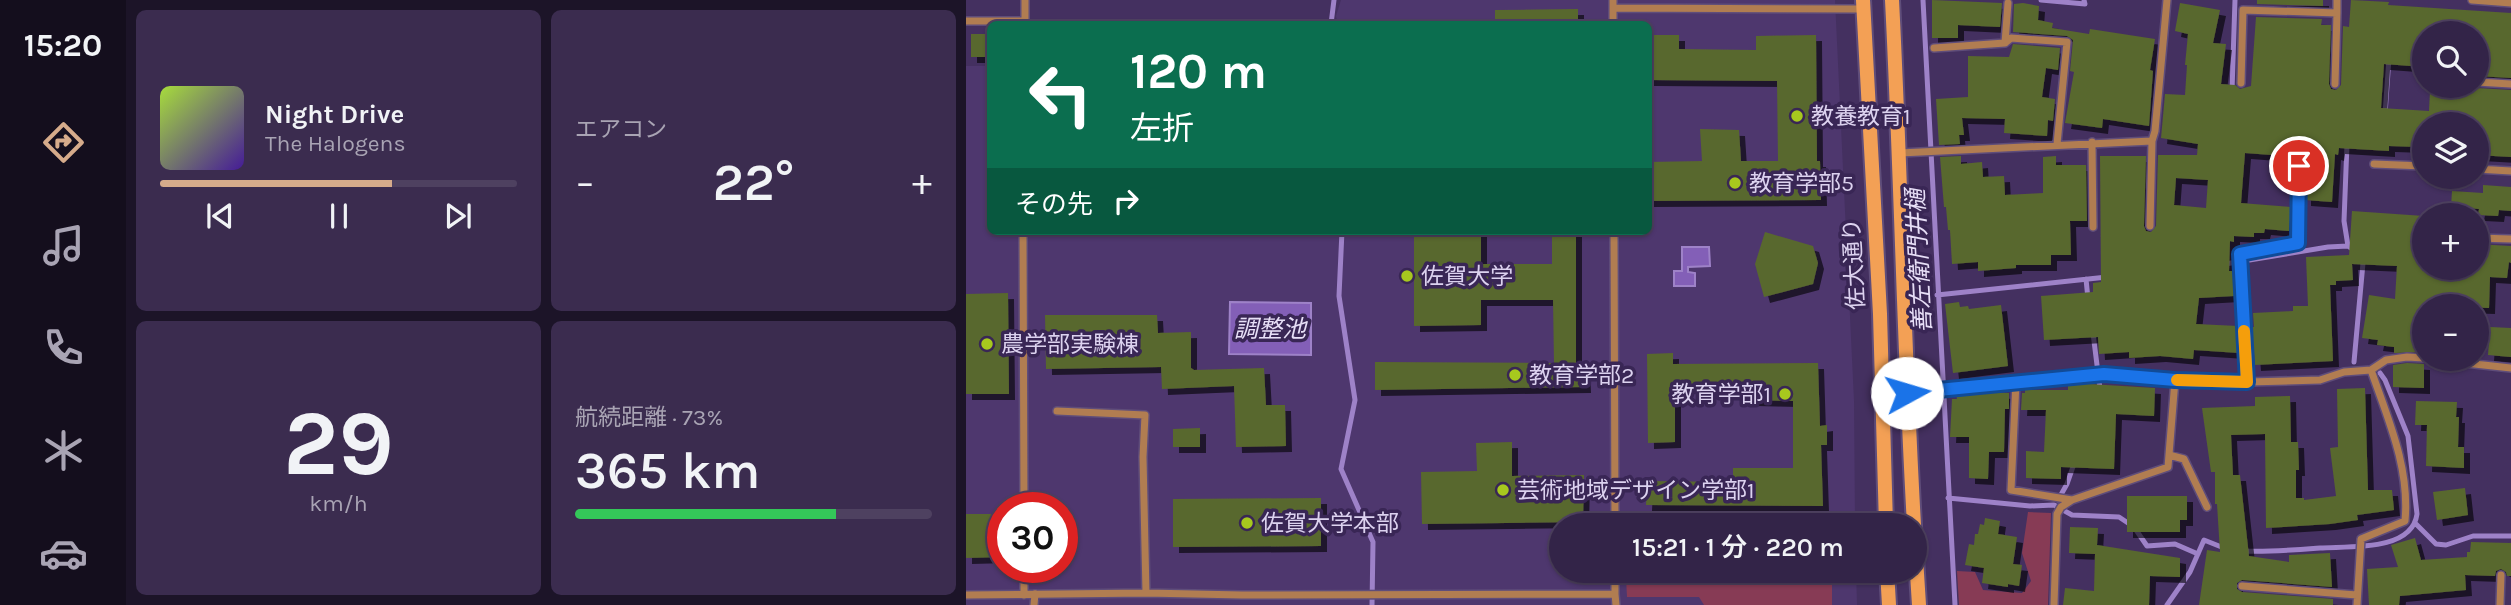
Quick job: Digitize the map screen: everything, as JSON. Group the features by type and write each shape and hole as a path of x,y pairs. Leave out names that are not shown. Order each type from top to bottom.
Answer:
{"main road":[{"path":"1892,0 1913,513"},
{"name":"佐大通り","path":"1863,4 1880,314 1886,513"},
{"path":"1888,583 1888,605"},
{"path":"1918,583 1919,605"}],"street":[{"path":"1025,0 1025,21"},
{"path":"2150,226 2152,141 2167,0"},
{"path":"2334,84 2337,0"},
{"path":"2472,0 2511,3"},
{"path":"2004,43 2008,3"},
{"path":"1613,4 1863,4"},
{"path":"2241,83 2243,10 2337,13"},
{"path":"966,21 987,22"},
{"path":"1934,48 2004,43 2011,38 2067,42 2057,144"},
{"path":"2489,83 2511,84"},
{"path":"1900,153 2152,141"},
{"path":"2092,142 2093,227"},
{"path":"2374,164 2412,166"},
{"path":"2247,382 2240,254 2298,243 2299,166"},
{"path":"2489,170 2511,171"},
{"path":"1023,235 1024,492"},
{"path":"1614,235 1615,513"},
{"path":"2489,238 2511,239"},
{"path":"1907,393 2104,374 2175,380 2320,380 2344,372 2371,370 2386,360 2412,357"},
{"path":"2489,366 2511,368"},
{"path":"2357,605 2361,539 2405,521 2407,503 2401,457 2371,370"},
{"path":"2016,383 2011,490 2059,504 2168,467 2175,380"},
{"path":"1057,411 1145,415 1143,457 1146,593"},
{"path":"2169,455 2184,458 2207,507"},
{"path":"2054,605 2059,504"},
{"path":"2500,605 2501,575"},
{"path":"1024,583 1024,595"},
{"path":"1615,583 1616,605"},
{"path":"2242,586 2357,595"},
{"path":"966,596 1146,593 1615,594"},
{"path":"1034,605 1035,594"}],"shaded area":[{"name":"佐賀大学","path":"1341,0 1835,0 1854,401 1855,513 1549,513 1549,583 1856,583 1857,605 966,605 966,66 987,66 987,235 1652,235 1652,21 1337,21 1336,16"},
{"path":"2028,512 2051,513 2048,605 1959,605 1957,571 1975,572 1983,590 2022,593 2031,581 2022,553"},
{"path":"1626,583 1832,583 1832,605 1704,605 1699,597 1627,597"}],"water":[{"path":"1682,247 1709,247 1710,266 1688,267 1688,272 1695,273 1695,286 1674,286 1674,271 1682,271"},
{"name":"調整池","path":"1230,302 1311,303 1311,355 1229,354"}],"building":[{"path":"1932,0 2002,3 2000,27 1958,25 1958,38 1932,38"},
{"path":"2257,0 2323,0 2323,6 2257,4"},
{"path":"2351,0 2511,13 2511,78 2489,77 2489,21 2412,21 2412,66 2384,64 2381,108 2429,111 2430,98 2489,98 2489,89 2511,90 2511,157 2489,156 2489,112 2412,112 2412,147 2389,146 2389,151 2339,148 2338,155 2335,154 2332,202 2305,200 2305,165 2301,159 2245,153 2241,203 2291,207 2289,231 2265,229 2264,233 2254,233 2254,237 2234,236 2234,242 2230,241 2229,271 2233,271 2234,296 2199,298 2196,324 2238,326 2239,353 2194,350 2193,359 2160,356 2129,358 2129,352 2099,354 2098,337 2044,340 2041,296 2093,292 2093,283 2101,282 2100,156 2146,156 2144,226 2146,231 2151,232 2156,226 2158,155 2197,155 2198,144 2161,138 2165,94 2185,95 2188,34 2175,31 2180,3 2220,10 2213,43 2226,44 2221,84 2235,85 2240,89 2251,86 2256,17 2322,19 2321,25 2331,25 2329,84 2331,89 2336,90 2341,85 2343,26 2349,27","holes":["2176,178 2208,180 2206,208 2174,205"]},
{"path":"2014,4 2039,6 2038,20 2053,23 2052,28 2089,34 2090,29 2155,39 2150,70 2153,71 2149,126 2103,119 2102,128 2065,123 2074,72 2070,71 2073,40 2067,36 2013,32"},
{"path":"1578,9 1578,21 1495,21 1495,10"},
{"path":"971,34 987,34 987,57 971,57"},
{"path":"1652,35 1679,35 1679,49 1756,50 1756,36 1816,35 1817,161 1820,161 1821,200 1652,201 1652,162 1702,161 1700,129 1739,130 1741,161 1778,161 1777,81 1652,80"},
{"path":"2013,44 2060,48 2058,70 2046,68 2042,97 2055,99 2053,121 2048,120 2047,136 2004,133 2005,119 1962,118 1964,135 1959,135 1960,144 1939,145 1936,99 1968,97 1968,56 2009,57"},
{"path":"1961,156 1961,164 1982,162 1983,177 2004,176 2005,195 2043,193 2043,157 2056,156 2056,165 2086,165 2087,221 2070,221 2071,255 2051,255 2051,265 2016,265 2016,268 1978,271 1978,262 1952,264 1940,157"},
{"path":"2489,185 2511,187 2511,211 2499,210 2498,216 2489,216 2489,203 2451,203 2452,191 2483,193 2483,189 2489,189"},
{"path":"2352,211 2412,215 2412,280 2489,280 2489,245 2511,246 2511,263 2509,262 2507,278 2490,277 2489,308 2489,294 2412,294 2412,352 2394,353 2394,347 2377,345 2378,340 2362,338 2369,295 2395,299 2397,266 2352,264 2353,280 2336,281 2336,285 2330,285 2333,361 2255,365 2250,327 2254,327 2253,313 2293,311 2293,306 2308,306 2306,257 2349,255"},
{"path":"1765,232 1813,246 1818,263 1813,284 1764,297 1755,264"},
{"path":"1481,235 1481,264 1552,264 1552,235 1576,235 1576,363 1584,363 1585,387 1375,390 1375,362 1554,363 1553,300 1481,300 1481,325 1414,326 1414,236"},
{"name":"農学部実験棟","path":"1008,293 1009,394 966,394 966,294"},
{"path":"1959,302 1960,307 1968,306 1969,309 2001,305 2008,366 1953,373 1945,304"},
{"path":"1045,315 1157,315 1158,333 1191,332 1191,368 1194,370 1264,368 1266,405 1285,405 1286,446 1236,447 1234,386 1162,389 1161,367 1046,369"},
{"path":"2490,327 2511,328 2511,357 2489,355"},
{"path":"1673,353 1673,364 1818,363 1820,426 1827,425 1827,445 1821,445 1823,506 1646,505 1647,481 1733,482 1733,468 1793,468 1793,401 1750,400 1750,388 1675,388 1675,442 1648,443 1647,354"},
{"path":"2412,363 2412,371 2424,371 2424,388 2393,387 2393,365"},
{"path":"2068,384 2155,388 2154,416 2116,414 2114,469 2061,467 2061,479 2026,478 2026,451 2044,452 2046,410 2021,410 2022,393 2025,393 2025,390 2068,390"},
{"path":"2365,388 2368,490 2392,490 2394,510 2357,515 2358,520 2330,524 2266,528 2265,434 2231,435 2233,475 2240,475 2249,556 2289,562 2289,555 2330,553 2332,587 2242,580 2237,583 2237,589 2242,592 2333,599 2333,605 2199,605 2207,550 2220,552 2215,472 2211,472 2202,408 2255,406 2255,397 2290,396 2291,442 2298,442 2296,498 2304,500 2336,496 2330,448 2338,447 2337,389"},
{"path":"2009,393 2009,409 2005,409 2004,452 1989,452 1988,479 1969,478 1969,437 1950,437 1952,399 1957,399 1956,394"},
{"path":"2416,401 2457,402 2458,447 2464,447 2464,468 2426,466 2427,425 2415,425"},
{"path":"1200,428 1200,447 1173,447 1173,429"},
{"name":"芸術地域デザイン学部1","path":"1512,442 1512,476 1584,475 1583,513 1549,513 1549,522 1422,524 1421,472 1477,471 1476,443"},
{"path":"2465,488 2468,515 2437,520 2433,492"},
{"path":"2127,496 2187,496 2187,520 2180,520 2180,532 2127,532"},
{"name":"佐賀大学本部","path":"1321,498 1321,546 1173,547 1173,499"},
{"path":"966,514 987,514 987,557 966,558"},
{"path":"1985,518 2000,521 1998,534 2017,537 2013,564 2022,565 2019,586 1982,583 1984,568 1965,565 1969,544 1974,545 1975,534 1978,534 1980,524 1984,525"},
{"path":"2070,527 2098,528 2097,545 2180,558 2180,577 2150,576 2149,605 2063,605 2065,588 2094,591 2095,554 2069,553"},
{"path":"2415,538 2421,560 2467,557 2471,542 2511,543 2511,576 2507,576 2501,569 2496,571 2495,576 2465,575 2466,590 2400,596 2399,605 2369,605 2367,569 2398,567 2391,545"}],"waterway":[{"path":"1331,21 1334,0"},
{"name":"善左衛門井樋","path":"1923,0 1955,605"},
{"path":"2041,0 2085,4 2084,0"},
{"path":"2232,91 2235,0"},
{"path":"2385,114 2389,58"},
{"path":"2347,144 2344,221 2348,246"},
{"path":"1342,235 1339,296 1355,400 1341,469 1373,542 1372,605"},
{"path":"2225,264 2328,247 2348,246 2355,251"},
{"path":"2354,362 2363,263 2361,258"},
{"path":"1937,295 2107,277"},
{"path":"2086,279 2088,299"},
{"path":"2093,333 2100,389"},
{"path":"2244,551 2377,544 2404,535 2413,526 2417,514 2408,436 2380,373"},
{"path":"2058,500 2075,461"},
{"path":"1948,498 2030,506 2054,505 2072,515 2119,517 2134,527 2147,546 2175,544 2198,554"},
{"path":"2416,524 2436,544 2446,545 2473,536 2511,536"},
{"path":"2167,605 2190,572 2204,540 2224,548"}],"slow traffic":[{"path":"2177,380 2247,382 2244,331"}],"place":[{"name":"教養教育1","path":"1797,116"},
{"name":"教育学部5","path":"1735,183"},
{"name":"佐賀大学","path":"1407,276"},
{"name":"農学部実験棟","path":"987,344"},
{"name":"教育学部2","path":"1515,375"},
{"name":"教育学部1","path":"1785,394"},
{"name":"芸術地域デザイン学部1","path":"1503,490"},
{"name":"佐賀大学本部","path":"1247,523"}],"route":[{"path":"1907,393 2104,374 2247,382 2240,254 2298,243 2299,166"}]}
